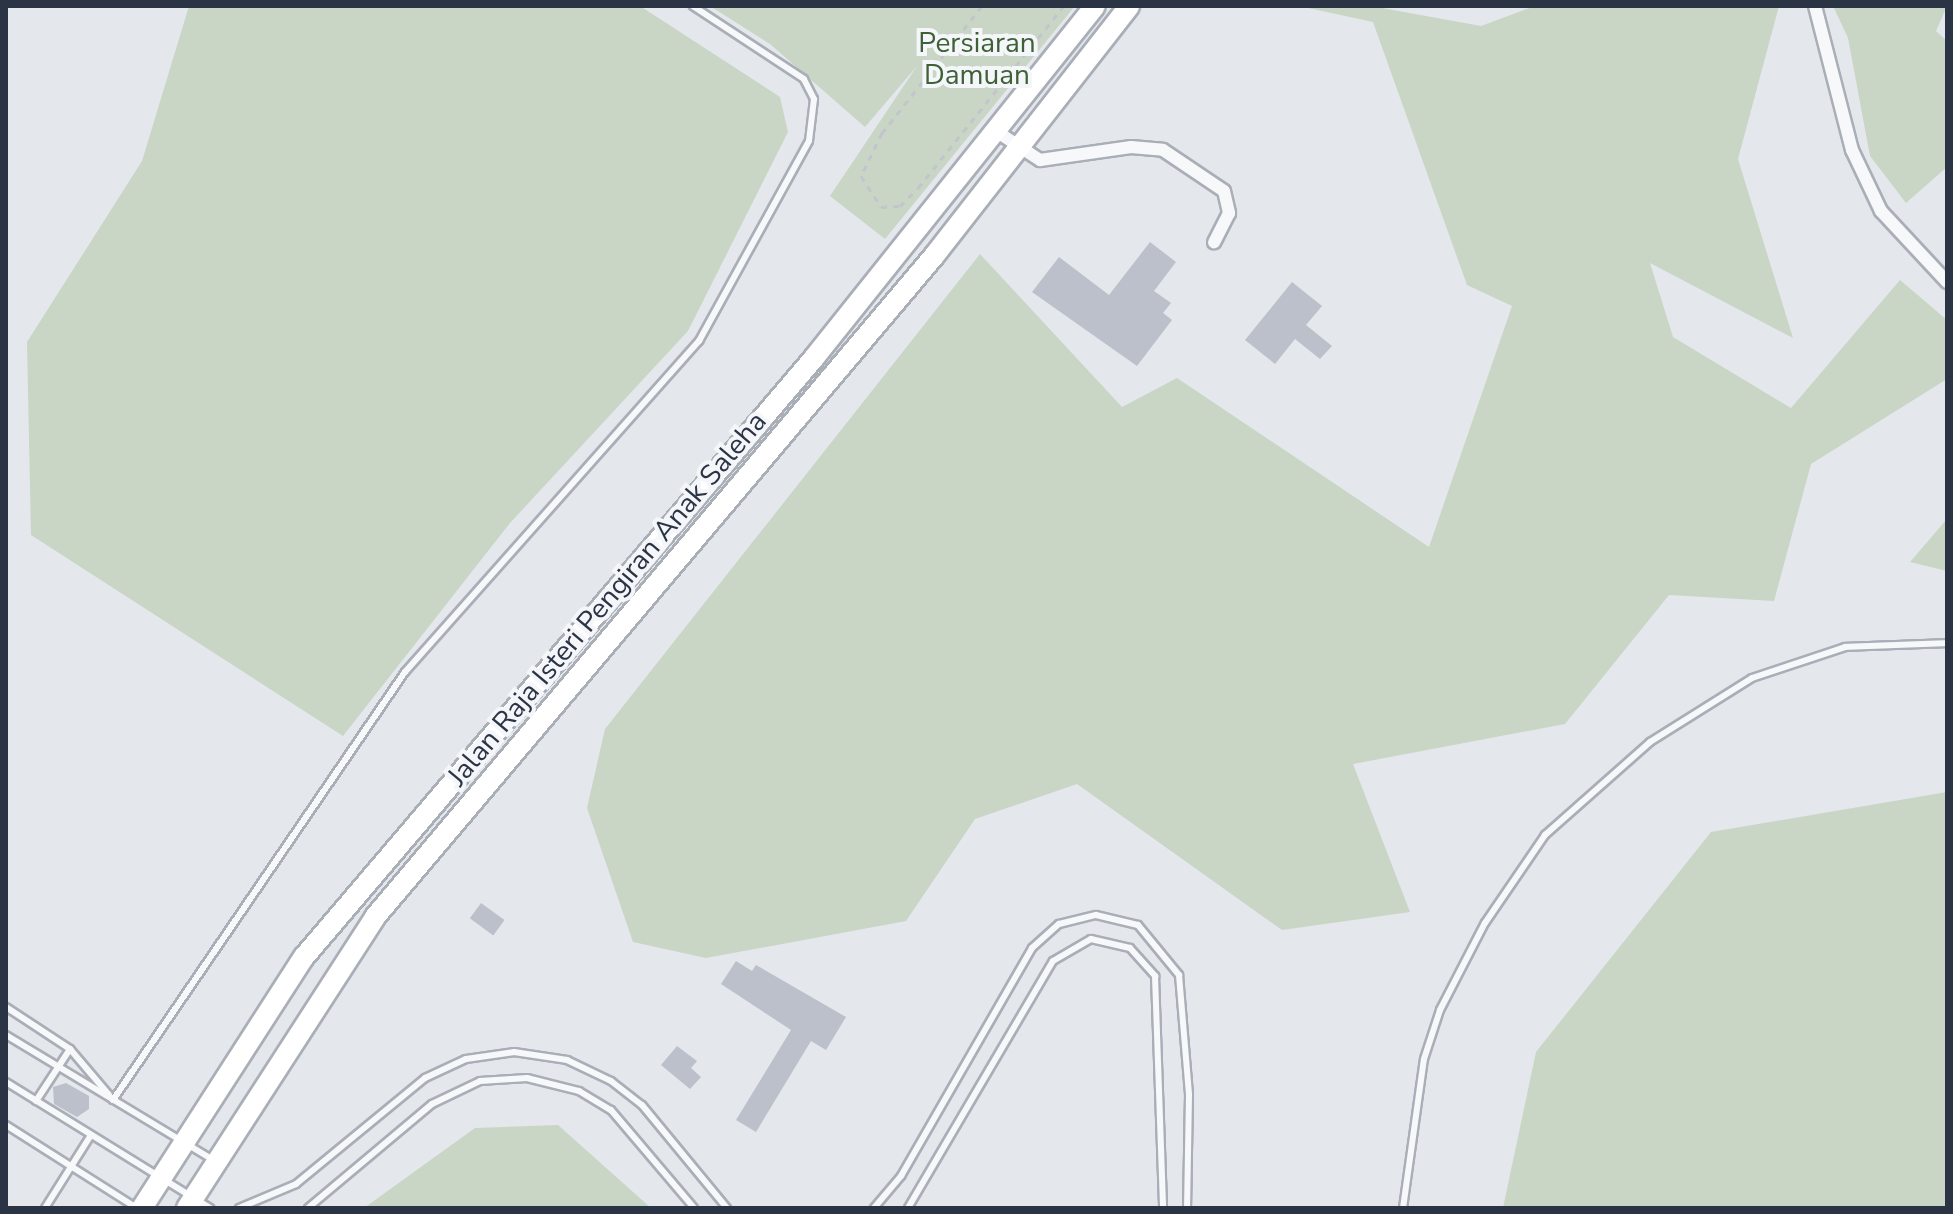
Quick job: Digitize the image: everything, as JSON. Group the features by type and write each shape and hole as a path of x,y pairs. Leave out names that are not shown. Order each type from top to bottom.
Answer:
{"main road":[{"name":"Jalan Raja Isteri Pengiran Anak Saleha","path":"140,1208 304,957 814,358 1095,6"},
{"name":"Jalan Raja Isteri Pengiran Anak Saleha","path":"197,1204 215,1161 375,917 1021,148 1129,6"}],"street":[{"path":"1815,6 1852,150 1881,211 1947,282"},
{"path":"996,131 1021,148 1056,162 1131,147 1163,150 1224,191 1229,213 1214,242"}],"lane":[{"path":"113,1100 405,672 699,341 809,141 814,99 804,79 693,6"},
{"path":"1403,1208 1424,1059 1440,1010 1485,923 1545,835 1650,742 1752,678 1845,647 1947,643"},
{"path":"874,1208 901,1176 1032,948 1059,924 1096,915 1138,925 1179,975 1189,1095 1187,1208"},
{"path":"908,1208 1053,961 1091,939 1130,948 1155,976 1163,1208"},
{"path":"6,1007 70,1049 113,1100"},
{"path":"6,1035 215,1161"},
{"path":"36,1101 70,1049"},
{"path":"239,1208 296,1184 425,1078 466,1059 514,1052 567,1060 611,1081 642,1105 727,1208"},
{"path":"308,1208 432,1104 480,1081 527,1078 579,1091 611,1110 694,1208"},
{"path":"6,1082 197,1204"},
{"path":"6,1125 140,1208"},
{"path":"45,1208 91,1135"}],"path":[{"path":"982,6 882,133 861,176 881,207 900,206 918,188 1064,6"}],"green space":[{"path":"189,6 640,6 780,97 788,132 688,331 510,523 343,736 31,535 27,342 142,161"},
{"name":"Persiaran Damuan","path":"710,6 1075,6 885,239 830,196 917,66 865,127 770,44"},
{"path":"1299,6 1371,6 1481,26 1535,6 1779,6 1738,159 1793,338 1650,263 1673,337 1791,408 1900,280 1947,320 1947,379 1811,464 1774,601 1669,595 1565,724 1353,764 1410,912 1282,930 1077,784 975,819 906,921 706,958 633,942 587,808 605,729 980,254 1122,407 1177,378 1429,547 1512,306 1467,285 1373,22"},
{"path":"1833,6 1947,6 1936,31 1947,41 1947,167 1906,203 1870,156 1848,38"},
{"path":"1947,519 1947,571 1910,562"},
{"path":"1947,792 1947,1208 1503,1208 1536,1052 1711,832"},
{"path":"558,1125 651,1208 364,1208 475,1128"}],"building":[{"path":"1150,242 1176,262 1154,291 1171,303 1163,313 1172,320 1137,366 1032,292 1059,257 1109,295"},
{"path":"1292,282 1322,306 1306,325 1332,346 1320,359 1295,339 1275,364 1245,340"},
{"path":"481,903 504,920 493,935 470,918"},
{"path":"736,961 752,971 756,965 846,1017 826,1050 811,1041 756,1132 736,1120 791,1030 721,984"},
{"path":"677,1046 697,1061 691,1068 701,1077 690,1089 661,1065"},
{"path":"66,1083 89,1096 89,1109 77,1117 54,1104 53,1087"}]}
